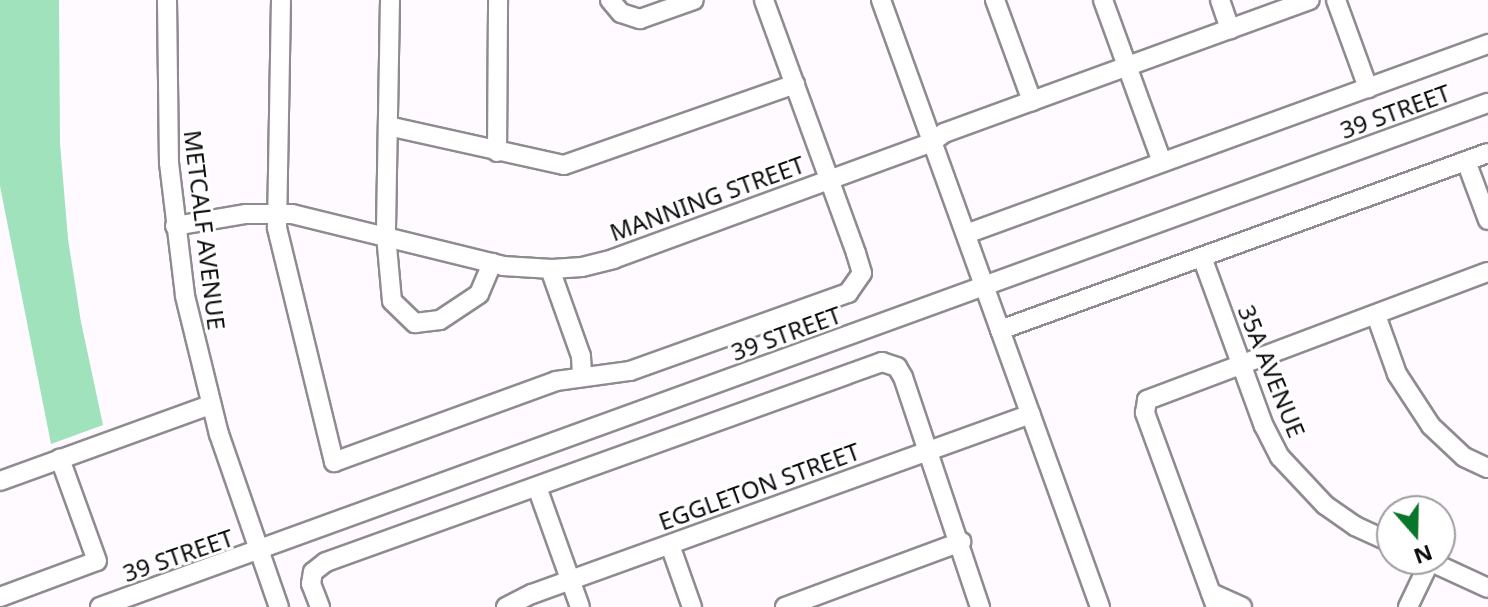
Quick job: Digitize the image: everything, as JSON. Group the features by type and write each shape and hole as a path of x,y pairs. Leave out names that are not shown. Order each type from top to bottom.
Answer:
{"street":[{"name":"METCALF AVENUE","path":"167,0 167,119 175,226 187,308 210,405 279,607"},
{"path":"281,0 277,228 334,462 556,381 630,371 848,293 862,273 831,178 764,0"},
{"path":"390,0 386,235 392,301 415,323 440,320 474,298 492,263"},
{"path":"497,152 498,0"},
{"path":"610,0 621,13 640,19 694,0"},
{"path":"881,0 1100,607"},
{"path":"995,0 1032,101"},
{"path":"1103,0 1162,162"},
{"path":"1220,0 1230,29"},
{"name":"MANNING STREET","path":"175,226 246,214 278,213 326,220 492,263 550,269 613,259 932,142 944,133 1310,0"},
{"path":"1336,0 1368,88"},
{"name":"39 STREET","path":"966,234 1488,44"},
{"path":"388,126 564,165 795,84"},
{"name":"39 STREET","path":"100,607 259,552 1488,103"},
{"path":"1000,330 1488,153"},
{"path":"1466,161 1488,220"},
{"name":"35A AVENUE","path":"1202,257 1264,426 1289,470 1337,514 1376,535"},
{"path":"550,269 581,356 582,377"},
{"path":"1242,607 1213,600 1145,405 1154,395 1488,272"},
{"path":"1376,315 1397,374 1431,426 1464,457 1488,468"},
{"path":"320,607 311,584 313,572 326,562 882,362 897,367 903,377 961,542 980,607"},
{"path":"0,481 210,405"},
{"name":"EGGLETON STREET","path":"506,607 570,580 1031,414"},
{"path":"0,597 97,561 60,459"},
{"path":"537,487 580,607"},
{"path":"785,607 825,600 961,542"},
{"path":"670,545 692,607"},
{"path":"1456,573 1488,588"},
{"path":"1408,607 1421,575"}],"green space":[{"path":"0,0 59,0 60,143 68,239 81,322 103,425 51,444 0,186"}]}
